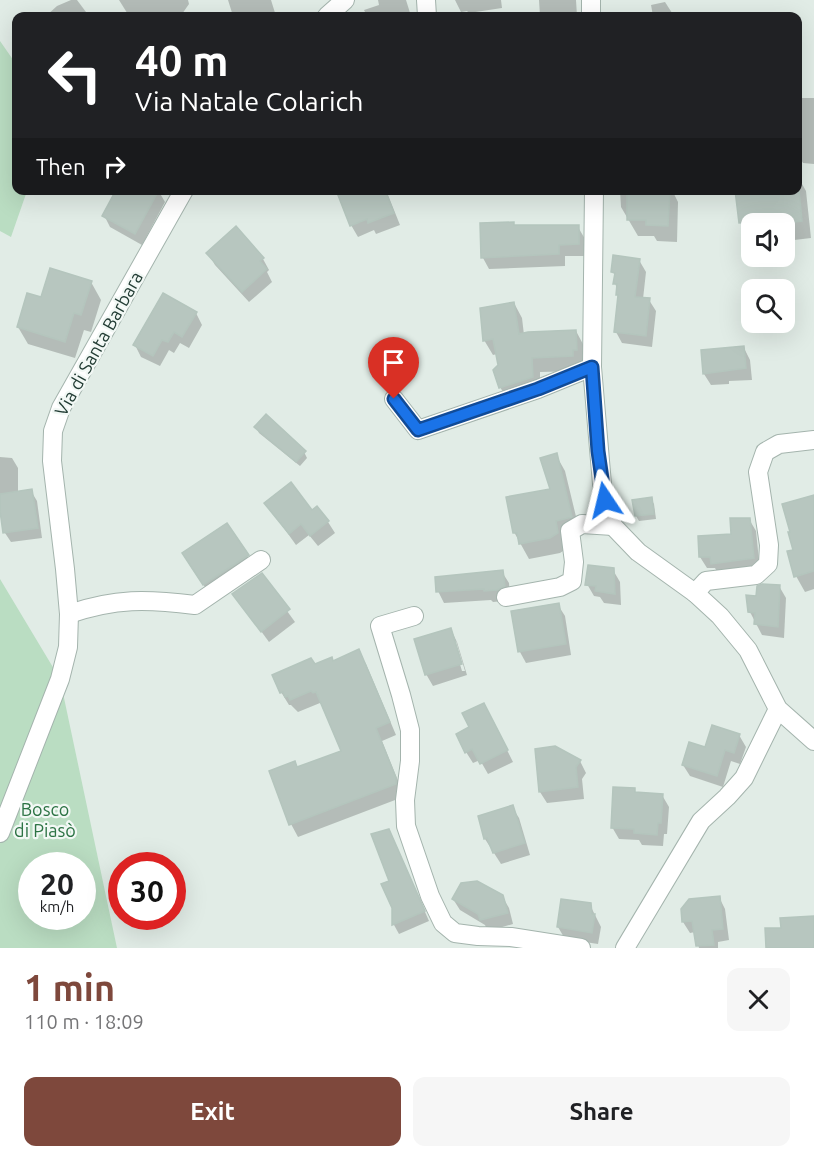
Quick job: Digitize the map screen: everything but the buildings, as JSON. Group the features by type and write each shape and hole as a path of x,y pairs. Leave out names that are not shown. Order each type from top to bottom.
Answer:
{"street":[{"path":"332,12 345,0"},
{"name":"Via di Santa Barbara","path":"0,833 60,679 68,647 69,614 52,461 53,431 61,408 181,195"},
{"path":"594,195 592,367 602,484 613,526 638,552 695,593 720,616 748,650 778,709 814,741"},
{"path":"394,399 418,430 538,389 592,367"},
{"path":"695,593 706,581 756,575 768,564 769,545 758,472 765,452 779,444 814,440"},
{"path":"506,597 560,587 572,581 574,562 570,531 582,524 613,526"},
{"path":"69,614 94,605 140,599 195,605 261,560"},
{"path":"414,616 380,626 410,730 410,760 405,800 406,826 430,896 443,923 455,933 511,937 581,948"},
{"path":"623,948 701,821 744,778 778,709"}],"green space":[{"path":"0,41 12,58 12,195 26,195 11,237 0,231"},
{"name":"Bosco di Piasò","path":"0,579 60,679 108,906 108,930 113,930 117,948 0,948"}],"route":[{"path":"394,399 418,430 538,389 592,367 598,451 605,500"}]}
